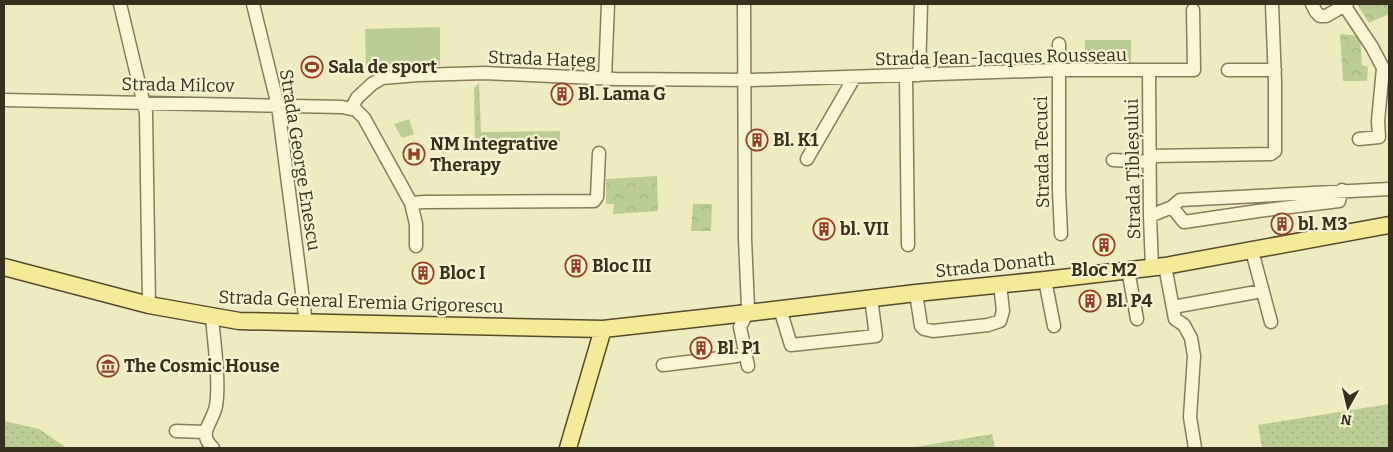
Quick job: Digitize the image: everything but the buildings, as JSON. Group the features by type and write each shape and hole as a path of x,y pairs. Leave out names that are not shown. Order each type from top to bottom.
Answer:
{"main road":[{"name":"Strada Donath","path":"602,329 1159,266 1252,251 1389,225"},
{"name":"Strada General Eremia Grigorescu","path":"4,267 149,305 239,321 602,329"},
{"path":"568,448 602,329"}],"street":[{"path":"120,4 145,102 149,305"},
{"name":"Strada George Enescu","path":"253,4 278,106 306,323"},
{"path":"605,79 608,4"},
{"path":"744,4 747,314 740,327 748,366"},
{"path":"920,75 921,4"},
{"path":"1113,160 1271,154 1275,151 1275,70 1272,4"},
{"path":"1312,4 1320,16 1326,16 1346,4 1383,68 1378,121 1379,137 1359,139"},
{"name":"Strada Jean-Jacques Rousseau","path":"854,78 1058,70 1194,70 1193,10"},
{"name":"Strada Tecuci","path":"1059,44 1059,190 1062,234"},
{"path":"1228,70 1275,70"},
{"name":"Strada Țibleșului","path":"1149,71 1150,216 1159,266 1173,307"},
{"name":"Strada Hațeg","path":"352,108 356,98 372,84 382,78 393,76 485,74 605,79 744,80 854,78"},
{"path":"906,76 908,245"},
{"path":"807,159 854,78"},
{"name":"Strada Milcov","path":"4,100 352,108"},
{"path":"352,108 358,111 364,118 412,203 416,224 416,246"},
{"path":"412,203 594,202 597,197 599,153"},
{"path":"1150,216 1172,207 1180,200 1389,189"},
{"path":"1172,207 1184,222 1339,201 1342,190"},
{"path":"1252,251 1271,322"},
{"path":"1128,270 1137,319"},
{"path":"1045,280 1054,326"},
{"path":"916,293 921,326 928,330 942,330 988,325 1000,321 1003,311 1000,284"},
{"path":"1195,448 1190,417 1194,356 1191,338 1184,325 1175,319 1173,307 1262,291"},
{"path":"780,310 791,345 876,336 871,298"},
{"path":"212,317 216,401 213,416 206,432 207,442 213,448"},
{"path":"663,365 737,356"},
{"path":"176,431 206,432"}],"green space":[{"path":"1357,4 1389,4 1389,14 1369,23"},
{"path":"440,27 440,66 366,68 365,29"},
{"path":"1340,34 1360,36 1362,65 1368,67 1367,81 1343,81"},
{"path":"1085,40 1131,40 1131,67 1085,67"},
{"path":"479,83 481,132 560,131 560,141 475,144 474,88"},
{"path":"409,119 414,134 402,138 394,124"},
{"path":"657,176 658,211 613,214 614,204 606,204 606,179"},
{"path":"693,204 712,204 711,231 691,231"},
{"path":"1389,404 1389,448 1262,448 1258,425"},
{"path":"4,421 39,429 67,448 4,448"},
{"path":"992,434 995,448 909,448"}],"place":[{"name":"Sala de sport","path":"312,67"},
{"name":"Bl. Lama G","path":"562,94"},
{"name":"Bl. K1","path":"757,140"},
{"name":"NM Integrative Therapy","path":"414,154"},
{"name":"bl. M3","path":"1282,224"},
{"name":"bl. VII","path":"824,229"},
{"name":"Bloc M2","path":"1104,245"},
{"name":"Bloc III","path":"576,266"},
{"name":"Bloc I","path":"423,273"},
{"name":"Bl. P4","path":"1090,301"},
{"name":"Bl. P1","path":"701,348"},
{"name":"The Cosmic House","path":"108,366"}]}
